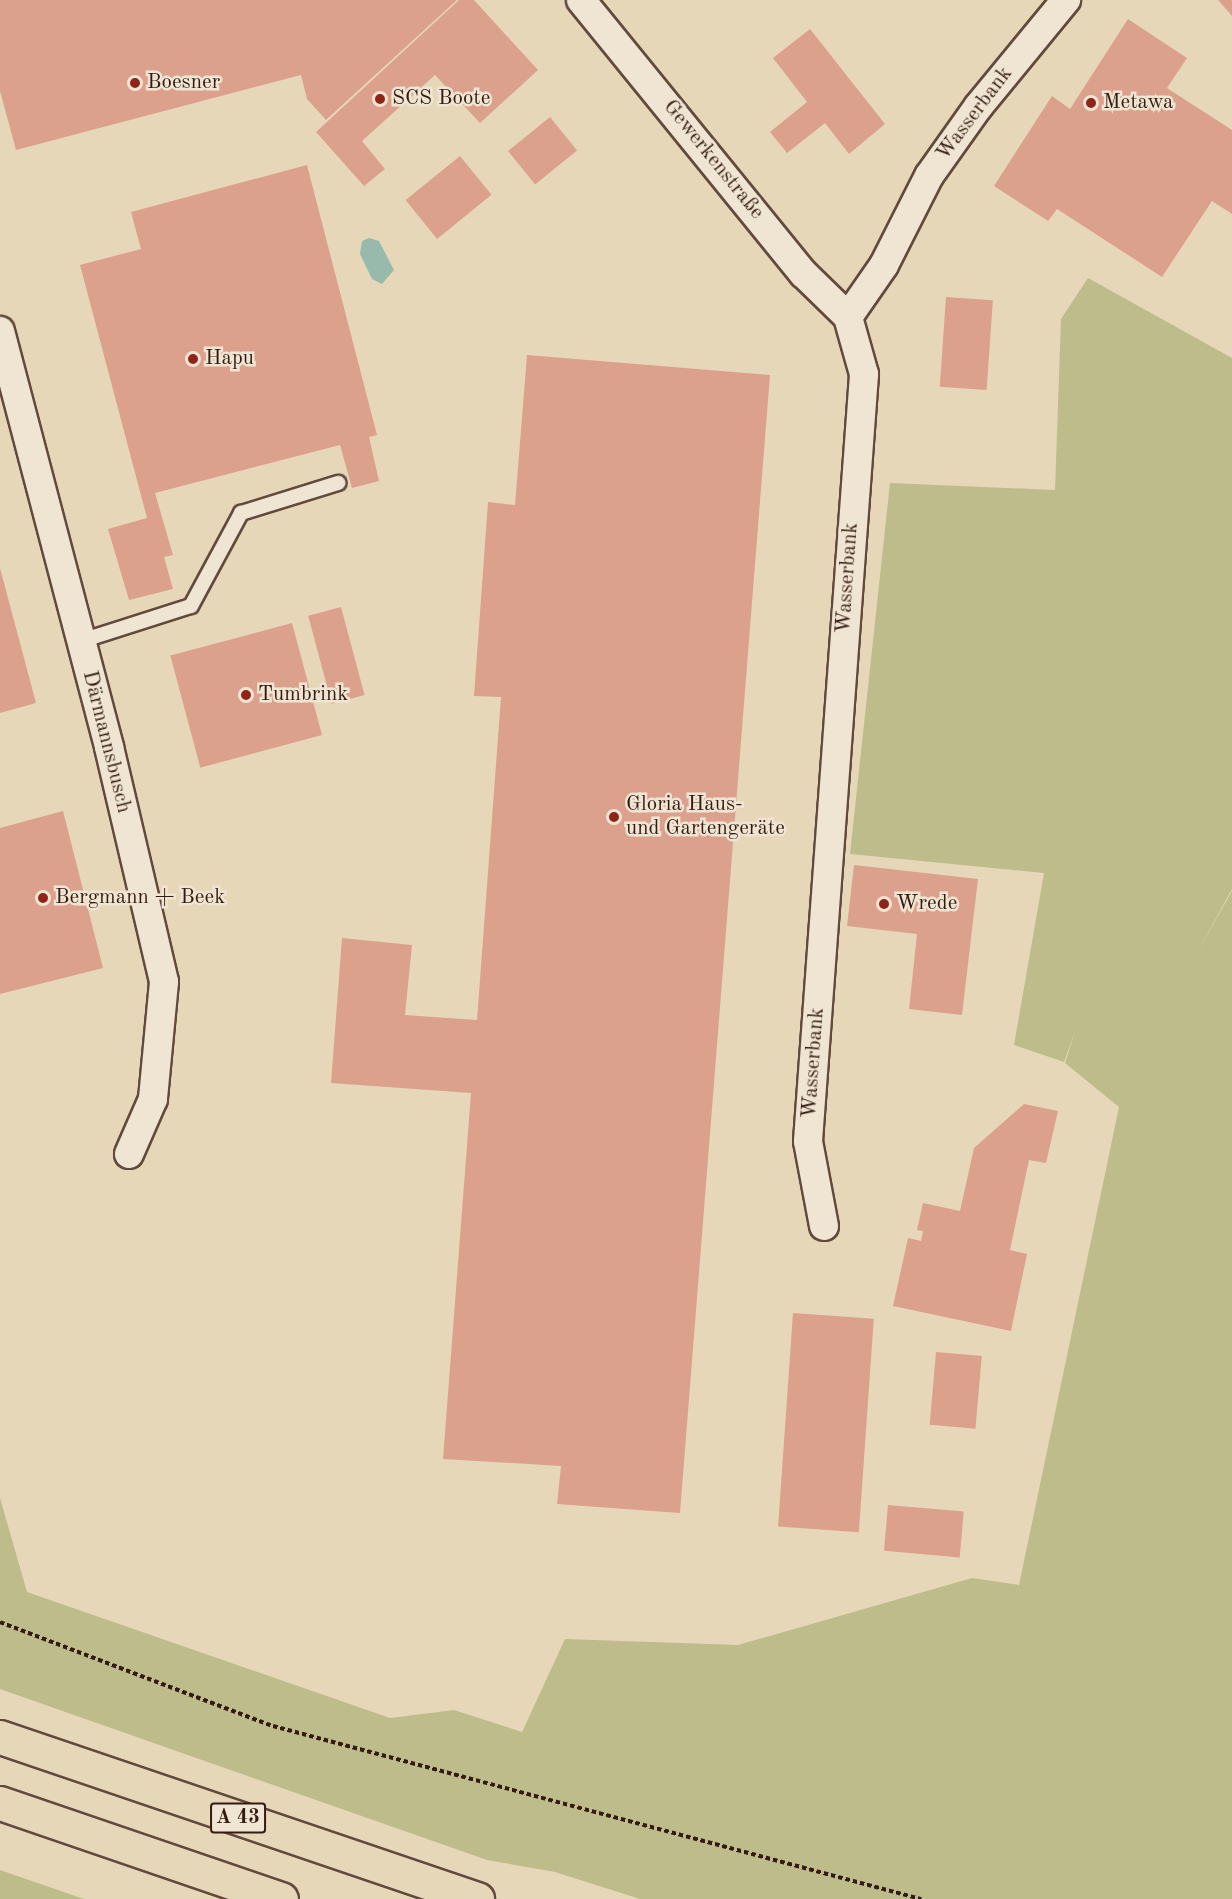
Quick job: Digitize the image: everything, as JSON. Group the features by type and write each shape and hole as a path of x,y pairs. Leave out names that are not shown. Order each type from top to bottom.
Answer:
{"highway":[{"name":"A 43","path":"0,1737 477,1899"},
{"path":"0,1803 281,1899"}],"street":[{"name":"Gewerkenstraße","path":"581,0 804,274 848,317"},
{"name":"Wasserbank","path":"824,1226 808,1141 864,374 848,317 884,265 930,176 978,107 1066,0"},
{"name":"Därmannsbusch","path":"0,331 81,641 164,982 153,1099 129,1154"}],"lane":[{"path":"81,641 191,606 241,513 338,483"}],"path":[{"path":"0,1622 273,1726 921,1899"}],"shaded area":[{"path":"369,238 379,241 394,270 382,284 372,279 360,254 362,241"},
{"path":"1088,278 1232,358 1232,889 1196,955 1232,891 1232,1899 640,1899 555,1872 487,1860 0,1689 0,1498 27,1592 390,1718 454,1710 522,1732 565,1639 738,1645 972,1578 1019,1585 1119,1107 1065,1063 1076,1029 1064,1062 1014,1045 1044,873 850,854 890,483 1055,490 1061,319"},
{"path":"0,1870 84,1899 0,1899"}],"building":[{"name":"Boesner","path":"0,0 457,0 326,120 307,99 301,75 16,150 0,91"},
{"name":"SCS Boote","path":"459,0 474,0 538,70 480,123 435,75 362,141 385,169 364,186 316,132"},
{"path":"1218,0 1232,0 1232,16"},
{"path":"1128,19 1187,58 1167,88 1232,130 1232,214 1212,201 1162,277 1057,209 1048,221 994,186 1052,96 1070,109"},
{"path":"810,29 885,124 849,154 825,123 787,153 770,132 807,102 773,58"},
{"path":"550,117 577,150 535,184 508,151"},
{"path":"460,156 491,195 437,239 406,200"},
{"name":"Hapu","path":"307,165 377,435 369,437 379,481 352,488 340,445 155,493 173,555 164,557 173,589 129,600 108,529 147,518 80,265 141,249 131,212"},
{"path":"946,297 993,300 987,390 940,387"},
{"name":"Gloria Haus- und Gartengeräte","path":"527,355 770,375 680,1513 557,1504 561,1466 443,1459 471,1093 331,1083 342,938 412,945 405,1015 477,1020 501,697 474,696 488,502 515,505"},
{"path":"0,568 36,703 0,713"},
{"path":"341,607 365,695 332,704 308,616"},
{"name":"Tumbrink","path":"292,623 322,735 200,768 170,656"},
{"name":"Bergmann + Beek","path":"63,811 103,968 0,994 0,828"},
{"path":"854,865 978,879 962,1015 909,1009 917,934 847,926"},
{"path":"1024,1104 1058,1111 1046,1163 1029,1160 1010,1250 1027,1254 1011,1331 893,1306 908,1238 921,1241 923,1231 917,1230 923,1203 960,1211 974,1148"},
{"path":"793,1313 874,1319 859,1532 778,1526"},
{"path":"936,1352 982,1356 975,1429 930,1425"},
{"path":"888,1505 964,1512 960,1557 884,1551"}],"place":[{"name":"Boesner","path":"135,83"},
{"name":"SCS Boote","path":"380,99"},
{"name":"Metawa","path":"1091,103"},
{"name":"Hapu","path":"193,359"},
{"name":"Tumbrink","path":"246,695"},
{"name":"Gloria Haus- und Gartengeräte","path":"614,817"},
{"name":"Bergmann + Beek","path":"43,898"},
{"name":"Wrede","path":"884,904"}]}
